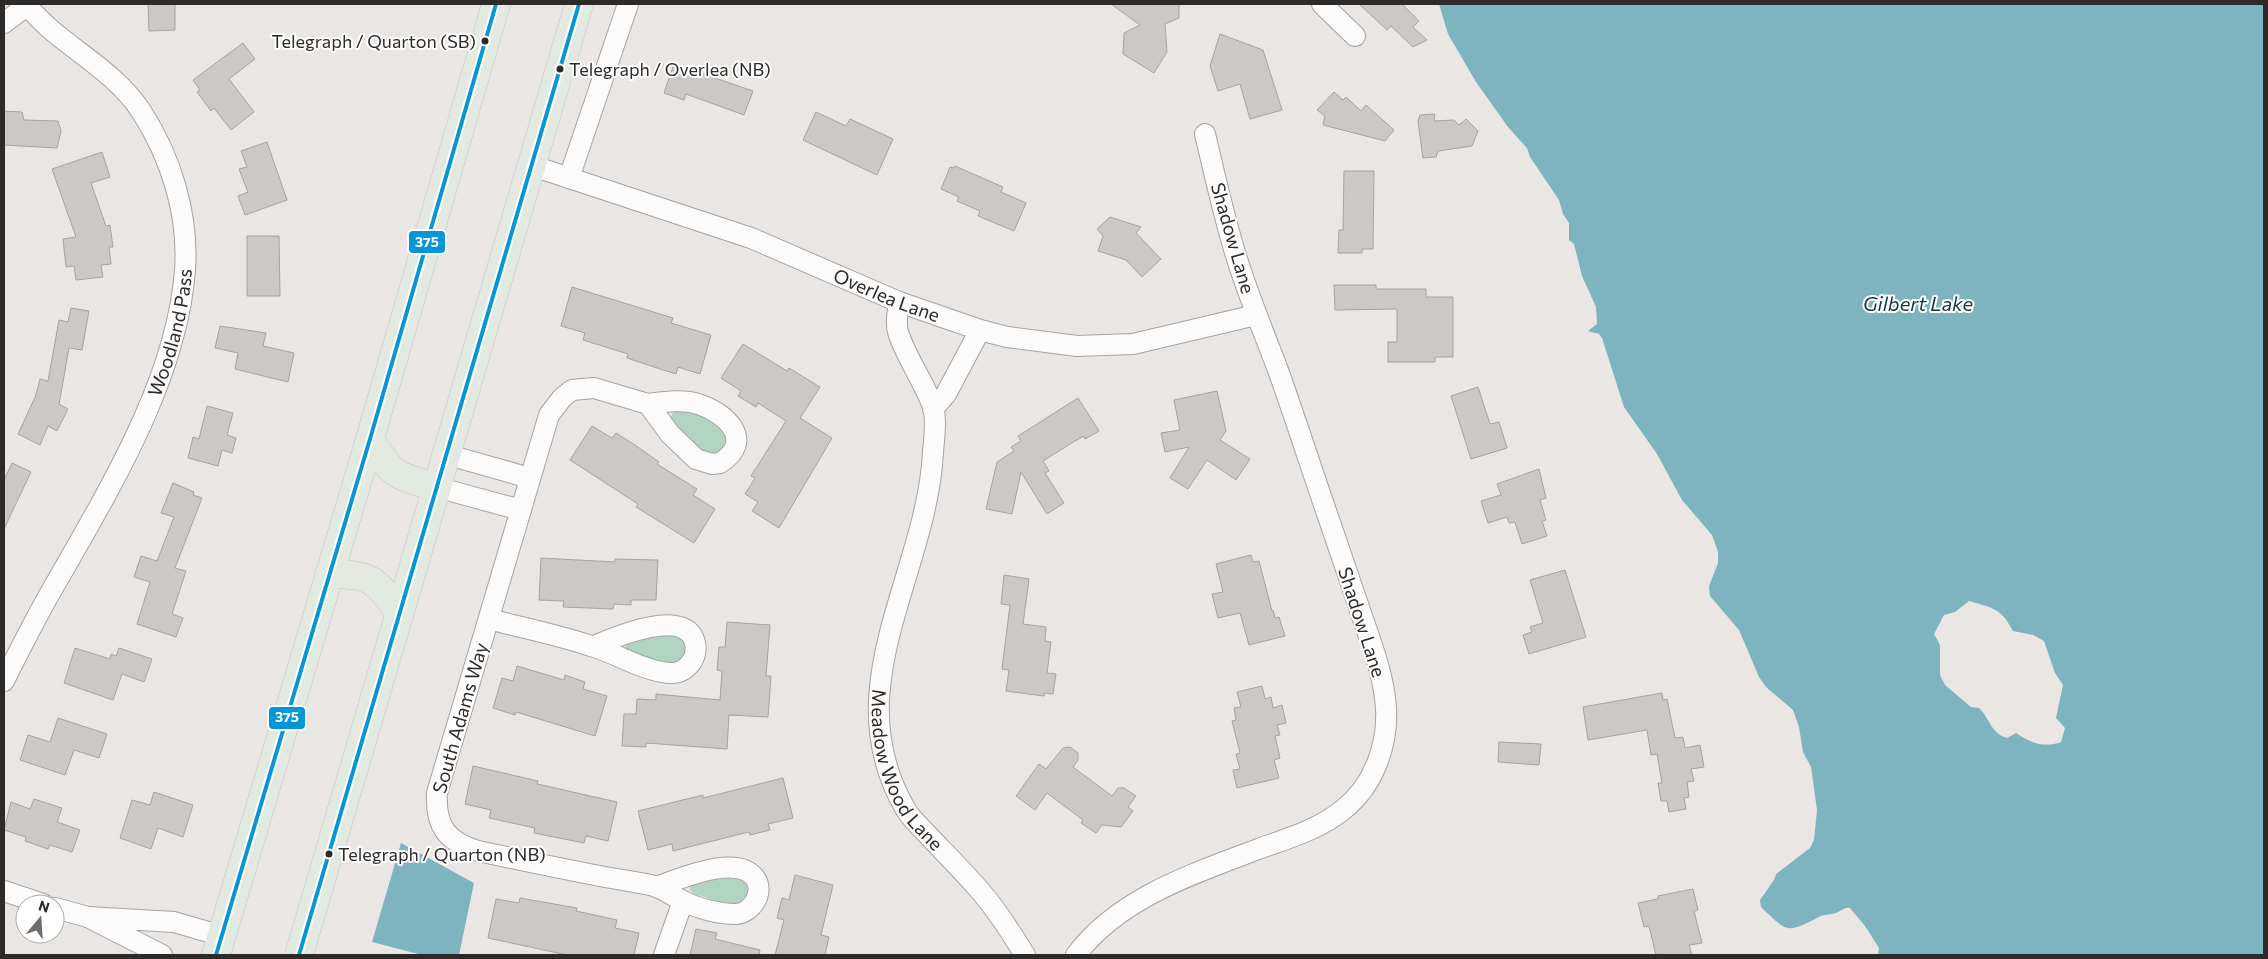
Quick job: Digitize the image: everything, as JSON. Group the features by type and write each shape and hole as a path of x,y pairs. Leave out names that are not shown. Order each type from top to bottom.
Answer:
{"highway":[{"path":"222,949 329,574 496,4"},
{"path":"299,955 530,165 579,4"},
{"path":"370,439 386,466 394,473 436,487"},
{"path":"329,574 354,574 370,579 384,591 399,612"}],"street":[{"path":"569,178 628,4"},
{"path":"1322,4 1355,36"},
{"path":"4,23 28,5"},
{"name":"Woodland Pass","path":"4,680 112,482 143,417 159,379 175,332 185,270 183,221 175,184 157,139 141,110 115,81 49,28 28,5"},
{"name":"Shadow Lane","path":"1076,955 1085,943 1108,921 1143,898 1200,872 1302,833 1329,820 1357,797 1368,783 1381,751 1386,718 1380,673 1318,485 1237,258 1205,134"},
{"name":"Overlea Lane","path":"530,165 751,238 899,302 980,330 1056,345 1111,346 1165,338 1256,315"},
{"name":"Meadow Wood Lane","path":"899,302 898,331 934,409 934,434 930,490 923,520 892,618 882,670 881,734 886,765 895,790 908,813 976,886 1003,919 1026,955"},
{"path":"934,409 946,394 980,330"},
{"name":"South Adams Way","path":"648,404 594,388 572,390 562,398 550,415 437,793 436,809 441,825 449,837 464,847 478,852 656,887 683,901 715,911 739,914 748,910 756,902 758,882 751,872 737,867 721,867 656,887"},
{"path":"446,454 530,478"},
{"path":"436,487 521,510"},
{"path":"488,619 594,646"},
{"path":"664,955 683,901"},
{"path":"65,911 88,917 174,922 222,949"},
{"path":"88,917 150,951 162,955"}],"green space":[{"path":"674,410 700,412 726,432 726,445 716,455 704,453 672,424 670,419"},
{"path":"673,632 686,642 686,652 679,663 668,664 626,650 626,642"},
{"path":"732,874 747,882 749,891 744,902 731,905 694,894 690,890 691,884"}],"water":[{"name":"Gilbert Lake","path":"1439,4 2264,4 2264,955 1878,955 1879,948 1865,926 1850,908 1834,914 1821,916 1801,926 1789,928 1777,922 1761,907 1760,900 1776,874 1810,848 1814,840 1817,810 1811,767 1803,752 1799,727 1793,710 1766,687 1759,677 1739,630 1710,596 1709,586 1718,563 1718,552 1712,535 1682,500 1657,454 1624,407 1602,338 1599,334 1588,331 1597,324 1596,307 1582,276 1574,244 1569,240 1569,223 1563,214 1559,200 1530,157 1527,148 1508,127 1476,82 1448,34","holes":["1969,601 2000,613 2013,631 2033,635 2044,641 2055,673 2063,685 2056,718 2065,728 2061,742 2049,745 2038,744 2016,733 2007,738 2001,736 1979,708 1971,707 1945,685 1940,675 1940,645 1934,634 1944,615 1955,612"]},
{"path":"401,843 474,883 459,955 422,955 372,942"}],"building":[{"path":"148,4 175,4 175,30 149,31"},
{"path":"1111,4 1179,4 1179,18 1165,24 1167,52 1154,73 1123,54 1124,33 1140,25"},
{"path":"1359,4 1402,4 1419,21 1413,27 1427,40 1413,47 1391,26 1387,30"},
{"path":"1220,34 1263,50 1282,110 1250,119 1240,84 1218,91 1210,66"},
{"path":"243,43 255,59 229,79 254,112 231,130 214,108 211,111 197,92 200,90 193,80"},
{"path":"674,64 753,91 744,115 686,94 684,100 664,93"},
{"path":"1334,92 1343,100 1346,97 1361,111 1366,105 1394,130 1385,141 1323,125 1325,116 1317,110"},
{"path":"4,111 22,112 24,120 58,121 61,131 57,148 4,145"},
{"path":"816,112 846,126 850,119 893,139 877,175 803,140"},
{"path":"1435,114 1434,121 1454,120 1459,125 1466,119 1478,131 1472,146 1438,151 1436,157 1423,158 1418,121 1420,115"},
{"path":"267,142 287,200 245,215 238,196 248,192 239,169 247,167 241,151"},
{"path":"102,152 110,177 91,183 106,226 110,225 113,247 109,247 111,264 101,265 103,277 76,280 74,266 66,267 63,239 76,237 52,169"},
{"path":"955,166 1003,187 1001,192 1026,203 1014,231 978,216 980,211 957,201 959,197 941,189 950,167 954,168"},
{"path":"1344,171 1374,171 1373,249 1362,249 1362,253 1338,253 1339,230 1343,230"},
{"path":"1110,217 1141,227 1136,233 1161,259 1142,277 1126,260 1098,251 1103,236 1097,229"},
{"path":"247,236 279,236 280,296 247,296"},
{"path":"1334,285 1376,285 1376,289 1426,289 1426,297 1453,297 1453,357 1435,357 1435,362 1388,362 1388,342 1397,342 1397,309 1335,310"},
{"path":"572,287 673,318 671,323 711,335 700,374 678,367 676,374 627,358 628,354 583,340 585,333 561,326"},
{"path":"71,308 89,311 82,350 69,348 59,404 68,409 57,431 48,426 40,445 18,434 36,395 40,379 48,381 59,320 68,322"},
{"path":"220,326 266,333 263,346 294,353 288,382 235,369 238,353 215,348"},
{"path":"743,344 787,371 789,368 820,387 800,418 832,438 779,528 752,511 758,502 745,494 755,478 751,476 786,421 758,403 756,407 738,396 741,391 721,378"},
{"path":"1478,387 1490,424 1499,422 1507,448 1471,459 1451,396"},
{"path":"1217,391 1226,431 1220,440 1250,459 1236,480 1207,460 1188,489 1170,478 1189,447 1165,452 1161,433 1180,430 1174,400"},
{"path":"1078,398 1099,431 1085,439 1084,436 1043,461 1049,471 1045,473 1064,503 1047,514 1021,472 1012,514 986,509 997,462 1014,451 1011,447 1021,441 1018,436"},
{"path":"207,406 233,413 227,435 236,438 232,453 222,450 218,466 188,458 193,437 199,439"},
{"path":"592,426 612,438 616,433 635,445 659,462 657,464 697,489 693,495 715,509 694,543 636,507 638,504 570,460"},
{"path":"12,463 31,472 4,529 4,480"},
{"path":"1539,469 1546,498 1540,500 1546,520 1542,521 1547,536 1522,544 1515,522 1509,523 1507,517 1488,523 1481,501 1501,495 1497,484"},
{"path":"173,483 194,492 193,495 202,498 175,568 186,571 172,614 183,618 176,637 137,624 150,582 134,577 141,556 157,561 174,517 161,513"},
{"path":"1251,555 1253,562 1259,561 1272,611 1275,618 1279,617 1285,636 1249,645 1240,613 1218,618 1212,594 1223,592 1216,564"},
{"path":"541,558 615,562 615,559 658,560 656,600 631,600 631,605 614,604 613,609 563,607 564,601 539,600"},
{"path":"1565,570 1586,637 1529,654 1523,635 1532,632 1530,627 1543,623 1530,580"},
{"path":"1004,575 1029,579 1023,624 1046,627 1045,641 1051,642 1047,673 1056,674 1053,694 1045,693 1044,696 1006,691 1009,670 1002,669 1010,605 1001,604"},
{"path":"727,622 770,625 766,676 771,676 768,717 729,715 727,749 646,743 646,747 622,746 624,714 636,714 637,699 656,700 656,694 720,700 722,671 717,670 719,647 725,647"},
{"path":"75,648 110,659 111,654 116,656 119,648 152,659 144,682 122,674 113,700 64,683"},
{"path":"517,666 564,680 565,675 585,682 583,689 607,696 595,736 516,712 515,715 493,708 502,678 513,681"},
{"path":"1262,686 1265,699 1271,697 1273,708 1282,705 1286,723 1277,725 1280,735 1275,736 1280,758 1274,760 1279,778 1237,788 1233,770 1240,769 1236,754 1240,753 1232,721 1236,720 1234,708 1241,707 1237,692"},
{"path":"1662,693 1663,700 1667,699 1675,738 1683,737 1685,748 1700,745 1704,767 1691,769 1694,781 1687,782 1689,797 1684,798 1686,809 1669,812 1667,801 1661,801 1658,783 1662,783 1657,754 1651,755 1647,730 1588,740 1583,707"},
{"path":"58,718 107,734 99,758 74,750 65,775 20,760 28,735 50,742"},
{"path":"1499,742 1541,744 1539,765 1498,762"},
{"path":"1070,747 1078,753 1078,760 1073,767 1112,796 1118,788 1124,788 1136,796 1128,807 1133,811 1121,827 1102,825 1096,833 1081,823 1083,820 1047,793 1035,810 1016,796 1039,764 1046,769 1063,748"},
{"path":"473,766 538,781 537,784 617,802 608,841 586,836 584,843 534,833 535,828 489,818 491,810 465,804"},
{"path":"783,778 793,818 768,824 770,830 750,835 749,832 673,851 672,844 648,850 638,811 703,795 703,798"},
{"path":"154,792 193,805 183,837 158,828 151,849 120,838 132,800 150,805"},
{"path":"34,799 62,808 57,822 80,830 72,852 50,845 48,849 25,841 26,837 4,830 11,802 30,809"},
{"path":"795,875 833,885 821,935 829,937 825,955 775,955 784,920 777,918 782,898 789,900"},
{"path":"1693,889 1698,910 1694,911 1702,943 1689,945 1692,955 1656,955 1649,926 1644,927 1638,903 1658,899 1658,896"},
{"path":"520,898 577,908 576,911 617,920 615,928 639,933 634,955 567,955 488,938 496,899 519,903"},
{"path":"696,929 717,933 715,939 760,950 759,955 690,955"}],"transit line":[{"name":"375","path":"216,955 370,439 496,4"},
{"name":"375","path":"299,955 579,4"}],"place":[{"name":"Telegraph / Quarton (SB)","path":"485,41"},
{"name":"Telegraph / Overlea (NB)","path":"560,69"},
{"name":"Telegraph / Quarton (NB)","path":"329,854"}]}
